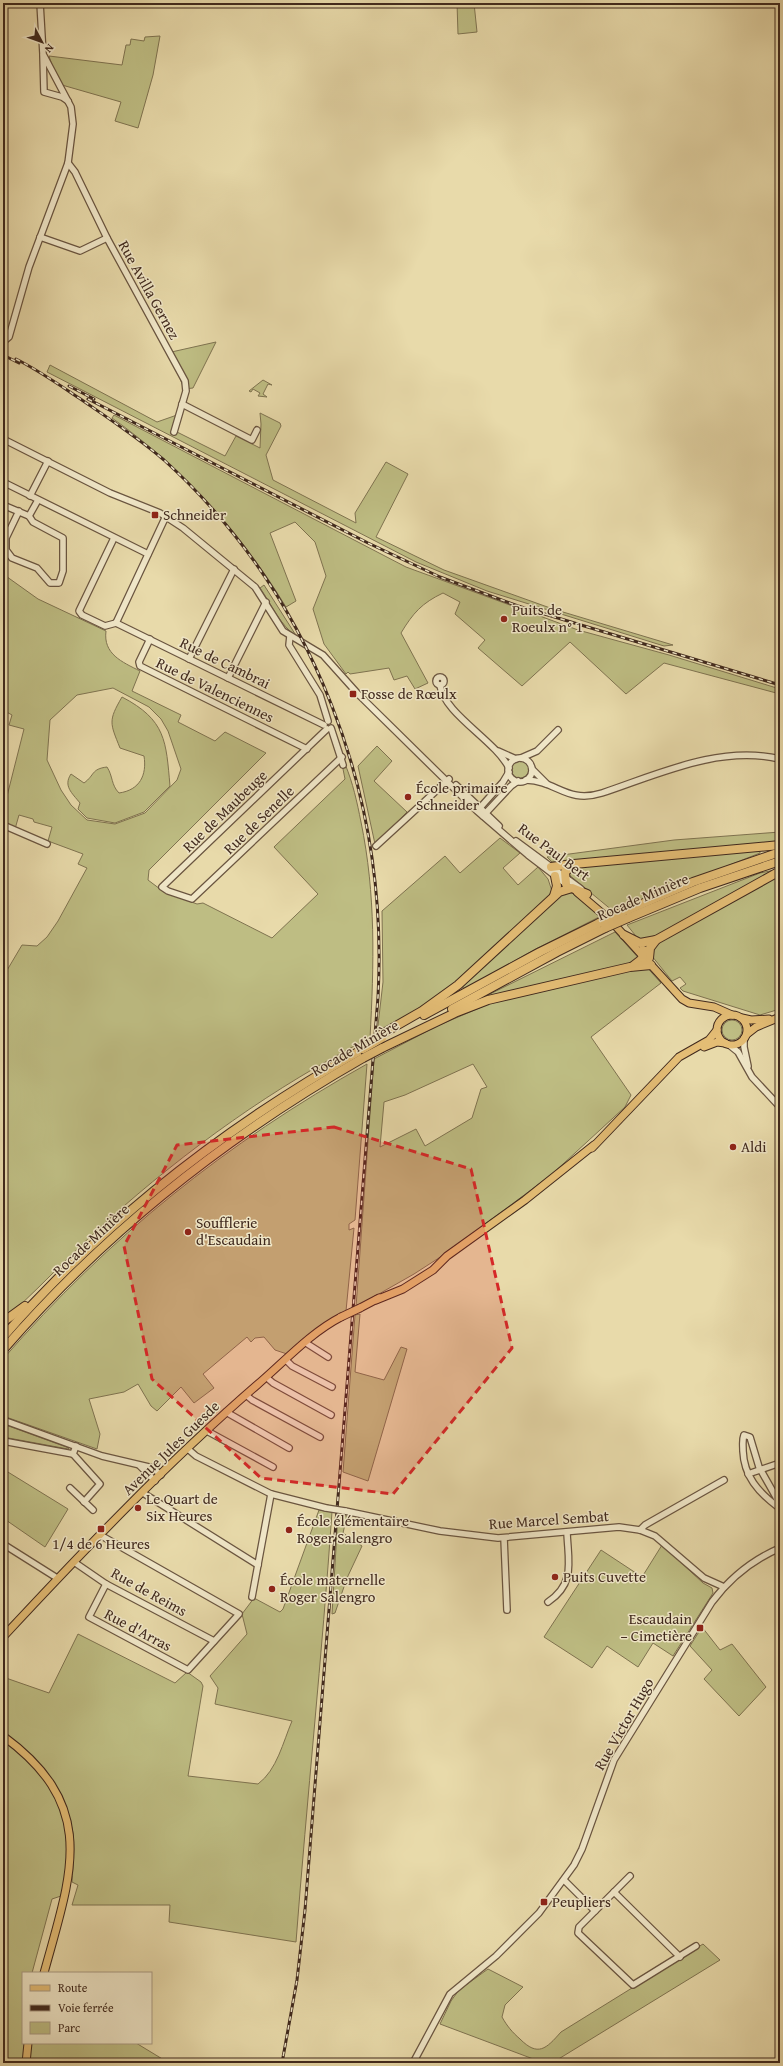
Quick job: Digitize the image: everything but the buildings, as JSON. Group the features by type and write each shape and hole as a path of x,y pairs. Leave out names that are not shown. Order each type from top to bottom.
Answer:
{"highway":[{"path":"551,867 780,845"},
{"name":"Rocade Minière","path":"3,1337 67,1269 130,1211 193,1160 260,1112 330,1067 382,1036 537,954 602,926 693,882 780,852"},
{"name":"Rocade Minière","path":"625,915 780,861"},
{"path":"382,1036 422,1011 469,976 554,896 563,890 567,883 566,869 574,864"},
{"path":"624,934 636,942 645,943 656,940 780,871"},
{"path":"554,896 557,886 555,876"},
{"path":"567,883 587,894"},
{"name":"Rocade Minière","path":"3,1350 80,1268 125,1226 173,1186 259,1123 363,1058 602,926"},
{"path":"382,1048 457,1012 488,1000 630,967 646,957 656,940"},
{"path":"3,1322 16,1314 56,1276 67,1269"}],"main road":[{"name":"Rue Paul Bert","path":"567,883 602,912 646,957"},
{"name":"Rue Paul Bert","path":"587,894 612,916 636,942 662,977 684,1000 714,1007 732,1015"},
{"path":"707,1006 716,1015 719,1036 726,1043 736,1044 756,1026 779,1017"},
{"path":"718,1027 723,1018 732,1015 751,1020 779,1017"},
{"path":"742,1018 747,1026 745,1036"},
{"name":"Avenue Jules Guesde","path":"3,1637 57,1578 155,1481 226,1412 286,1360 306,1343 342,1317 376,1300 447,1256 525,1200 594,1145 669,1067 684,1053 710,1039 718,1027"},
{"name":"Avenue Jules Guesde","path":"669,1067 703,1047 717,1042 726,1043"},
{"path":"3,1736 30,1758 48,1779 62,1805 70,1836 71,1860 67,1886 44,1972"},
{"path":"26,2063 28,2044"}],"street":[{"path":"40,3 44,90 69,102"},
{"path":"357,3 392,3"},
{"path":"3,342 9,337 29,267 68,163 73,124 69,102 43,54"},
{"path":"55,95 60,93 62,89"},
{"name":"Rue Avilla Gernez","path":"68,163 75,172 106,238 185,381 186,388 174,432"},
{"path":"40,236 80,251 106,238"},
{"path":"182,404 252,440 257,430"},
{"name":"Rue Paul Bert","path":"3,439 110,493 166,516 222,559 255,587 266,602 280,629 323,655 354,690 386,722 528,855 555,876 587,894"},
{"path":"30,496 48,462"},
{"path":"3,482 148,554"},
{"path":"29,516 38,500"},
{"path":"3,505 19,511 29,516 33,522 63,539 63,573 61,581 56,583 50,582 37,568 12,558 6,550 6,538 19,511"},
{"path":"114,538 79,611 82,615 105,626 116,623 166,516"},
{"path":"189,659 234,569"},
{"path":"228,678 266,602"},
{"name":"Rue de Cambrai","path":"116,623 328,726"},
{"path":"290,636 289,645 320,695 328,726 342,757 343,765"},
{"name":"Rue de Valenciennes","path":"150,639 139,662 140,666 307,749"},
{"path":"440,685 444,696 453,708 494,748 509,770 511,777 518,781"},
{"name":"Rue de Maubeuge","path":"192,899 168,891 162,887 307,749 328,726"},
{"path":"526,780 531,775 532,768 541,748 558,730"},
{"path":"494,748 528,761 532,768 551,786"},
{"path":"478,809 505,780 511,762 541,748"},
{"path":"484,815 511,786 518,781 536,781 574,796 590,796 706,759 741,755 780,759"},
{"name":"Rue de Senelle","path":"192,899 342,757"},
{"path":"376,846 448,780"},
{"name":"Rue Paul Bert","path":"484,815 551,867 567,883"},
{"path":"3,825 47,844"},
{"path":"745,1036 744,1047 750,1074"},
{"path":"726,1043 739,1054 750,1074 780,1107"},
{"path":"306,1343 328,1357"},
{"path":"286,1360 292,1366 332,1387"},
{"path":"266,1378 272,1383 331,1415"},
{"path":"246,1395 252,1400 320,1437"},
{"path":"226,1412 289,1448"},
{"path":"3,1420 114,1460 153,1468 161,1476"},
{"path":"207,1431 273,1468"},
{"path":"746,1435 750,1437 761,1469 776,1497 779,1508 767,1498 748,1474 744,1461 743,1437 746,1435"},
{"path":"3,1441 73,1454 100,1482 100,1486 84,1502"},
{"path":"73,1454 76,1446"},
{"name":"Rue Marcel Sembat","path":"188,1449 199,1457 272,1494 326,1508 440,1531 504,1538 619,1527 640,1530 664,1542 704,1578 724,1587"},
{"path":"748,1474 780,1463"},
{"path":"140,1466 155,1481"},
{"path":"640,1530 645,1525 724,1480"},
{"path":"70,1488 93,1510"},
{"path":"143,1493 258,1565"},
{"path":"252,1597 272,1494"},
{"path":"548,1602 557,1594 568,1578 567,1532"},
{"path":"100,1535 239,1614 214,1641"},
{"path":"504,1538 507,1610"},
{"path":"3,1544 57,1578"},
{"name":"Rue Victor Hugo","path":"413,2063 448,1997 457,1987 483,1966 539,1913 564,1880 582,1850 606,1778 617,1756 707,1609 724,1587 749,1565 780,1548"},
{"name":"Rue de Reims","path":"74,1562 106,1584 214,1641"},
{"name":"Rue d'Arras","path":"106,1584 89,1617 188,1670 214,1641"},
{"path":"630,1876 579,1927 578,1933 632,1985 696,1946"},
{"path":"564,1880 595,1911"},
{"path":"614,1892 680,1956"}],"highlighted area":[{"path":"334,1127 471,1169 512,1348 393,1494 261,1478 152,1379 124,1246 177,1145"}],"green space":[{"path":"457,3 474,3 477,32 458,34"},
{"path":"160,36 153,75 138,128 115,121 121,102 62,85 55,75 49,56 122,65 126,45 130,45 131,39 144,41 145,37"},
{"path":"216,342 193,388 184,389 177,370 167,353"},
{"path":"50,365 157,422 177,415 173,430 225,456 236,436 260,448 260,413 280,423 281,426 266,455 273,480 356,523 355,513 386,462 408,474 376,537 444,570 553,609 673,645 664,646 487,591 416,562 47,372"},
{"path":"263,380 272,385 268,384 263,394 267,397 258,396 260,393 253,389 251,392 249,391"},
{"path":"114,415 406,567 578,630 669,655 780,689 780,694 664,663 626,694 570,642 522,686 478,648 485,640 455,614 460,602 443,593 419,609 401,633 428,683 415,689 407,676 394,680 389,668 350,674 348,672 346,674 324,644 313,609 326,576 315,542 295,522 270,533 296,601 286,607 250,553 209,504 163,458 112,418"},
{"path":"3,574 38,599 106,631 108,646 115,656 140,671 132,691 181,715 178,722 215,741 225,732 266,753 149,870 148,880 164,892 197,904 203,903 272,938 318,894 274,847 345,779 342,764 345,764 356,800 366,849 373,930 373,956 370,1038 266,1098 232,1121 168,1169 83,1243 15,1310 3,1317 3,977 22,945 37,946 47,937 58,921 87,868 78,864 83,854 48,841 52,827 34,822 33,819 19,815 15,829 3,822 3,812 24,729 9,725 12,715 3,710","holes":["113,688 149,707 161,719 168,731 181,769 177,780 145,813 115,824 87,820 71,805 61,790 47,760 50,720 77,695"]},
{"path":"264,585 297,637 285,626 276,614 260,588"},
{"path":"122,697 148,714 161,733 165,744 170,786 144,812 115,823 87,818 78,809 80,803 68,786 68,782 71,774 84,783 98,769 107,767 116,790 119,793 132,789 137,785 143,775 145,763 144,756 120,748 114,733 112,722 114,712"},
{"path":"377,746 392,761 374,781 407,812 375,844 358,766"},
{"path":"520,760 526,763 529,769 526,775 520,778 514,775 511,769 514,763"},
{"path":"780,832 780,842 759,845 760,853 613,911 568,874 568,861 552,862 547,857 674,840"},
{"path":"500,838 520,853 503,868 518,885 538,867 548,879 552,891 572,893 601,916 534,950 464,989 459,981 435,998 377,1034 383,982 382,911 445,856 460,873"},
{"path":"780,869 780,1009 760,1015 683,991 680,988 686,984 680,977 672,981 627,925 760,873"},
{"path":"615,932 661,983 591,1037 631,1095 625,1107 551,1175 445,1254 414,1274 356,1307 374,1059 437,1026 484,1006 484,997","holes":["473,1064 487,1087 481,1089 472,1118 425,1146 416,1129 380,1147 384,1102 405,1095"]},
{"path":"732,1020 739,1023 742,1030 739,1037 732,1040 725,1037 722,1030 725,1023"},
{"path":"367,1064 355,1220 349,1224 349,1230 354,1228 346,1311 287,1354 275,1350 264,1337 255,1338 251,1342 247,1337 203,1374 214,1388 194,1403 181,1387 157,1411 151,1406 138,1384 124,1392 89,1399 100,1434 97,1449 3,1416 3,1359 43,1315 85,1273 172,1195 218,1160 315,1094"},
{"path":"360,1314 355,1372 384,1380 401,1347 407,1349 368,1481 343,1472 355,1315"},
{"path":"3,1424 69,1448 3,1437"},
{"path":"3,1469 68,1509 45,1547 3,1518"},
{"path":"319,1510 332,1512 296,1942 169,1922 170,1905 72,1905 78,1885 72,1882 74,1845 71,1825 62,1799 49,1777 33,1758 3,1733 3,1677 49,1693 78,1634 175,1683 187,1672 201,1682 203,1686 188,1776 258,1784 265,1778 275,1763 292,1721 215,1704 218,1688 210,1676 247,1634 242,1614 254,1598 280,1612 283,1609"},
{"path":"338,1515 347,1516 343,1533 362,1546 347,1578 335,1613 332,1614"},
{"path":"662,1545 703,1583 712,1588 713,1593 673,1656 653,1643 638,1667 607,1646 592,1668 544,1637 601,1550 642,1577"},
{"path":"702,1627 720,1650 732,1644 766,1687 739,1716 704,1679 712,1670 690,1646"},
{"path":"3,1739 25,1757 44,1777 54,1795 62,1815 68,1846 67,1866 61,1896 52,1899 32,1972 22,1972 22,2044 138,2044 169,2063 3,2063"},
{"path":"703,1944 720,1960 552,2063 544,2063 440,2024 451,2001 459,1990 488,1969 523,1987 505,2005 502,2017 512,2031 526,2045 532,2048 542,2049 551,2043 561,2032"}],"railway":[{"path":"3,355 19,363"},
{"path":"16,359 40,372 79,398 164,460 217,514 262,573 301,637 331,704 355,775 370,848 378,922 378,997 305,1910 297,1980 282,2063"},
{"path":"69,386 94,399"},
{"path":"88,399 368,543 440,577 518,606 780,685"}],"place":[{"name":"Schneider","path":"155,515"},
{"name":"Puits de Roeulx n° 1","path":"504,619"},
{"name":"Fosse de Rœulx","path":"353,694"},
{"name":"École primaire Schneider","path":"408,797"},
{"name":"Aldi","path":"733,1147"},
{"name":"Soufflerie d'Escaudain","path":"188,1232"},
{"name":"Le Quart de Six Heures","path":"138,1508"},
{"name":"1/4 de 6 Heures","path":"101,1529"},
{"name":"École élémentaire Roger Salengro","path":"289,1530"},
{"name":"Puits Cuvette","path":"555,1577"},
{"name":"École maternelle Roger Salengro","path":"272,1589"},
{"name":"Escaudain – Cimetière","path":"700,1628"},
{"name":"Peupliers","path":"544,1902"}]}
